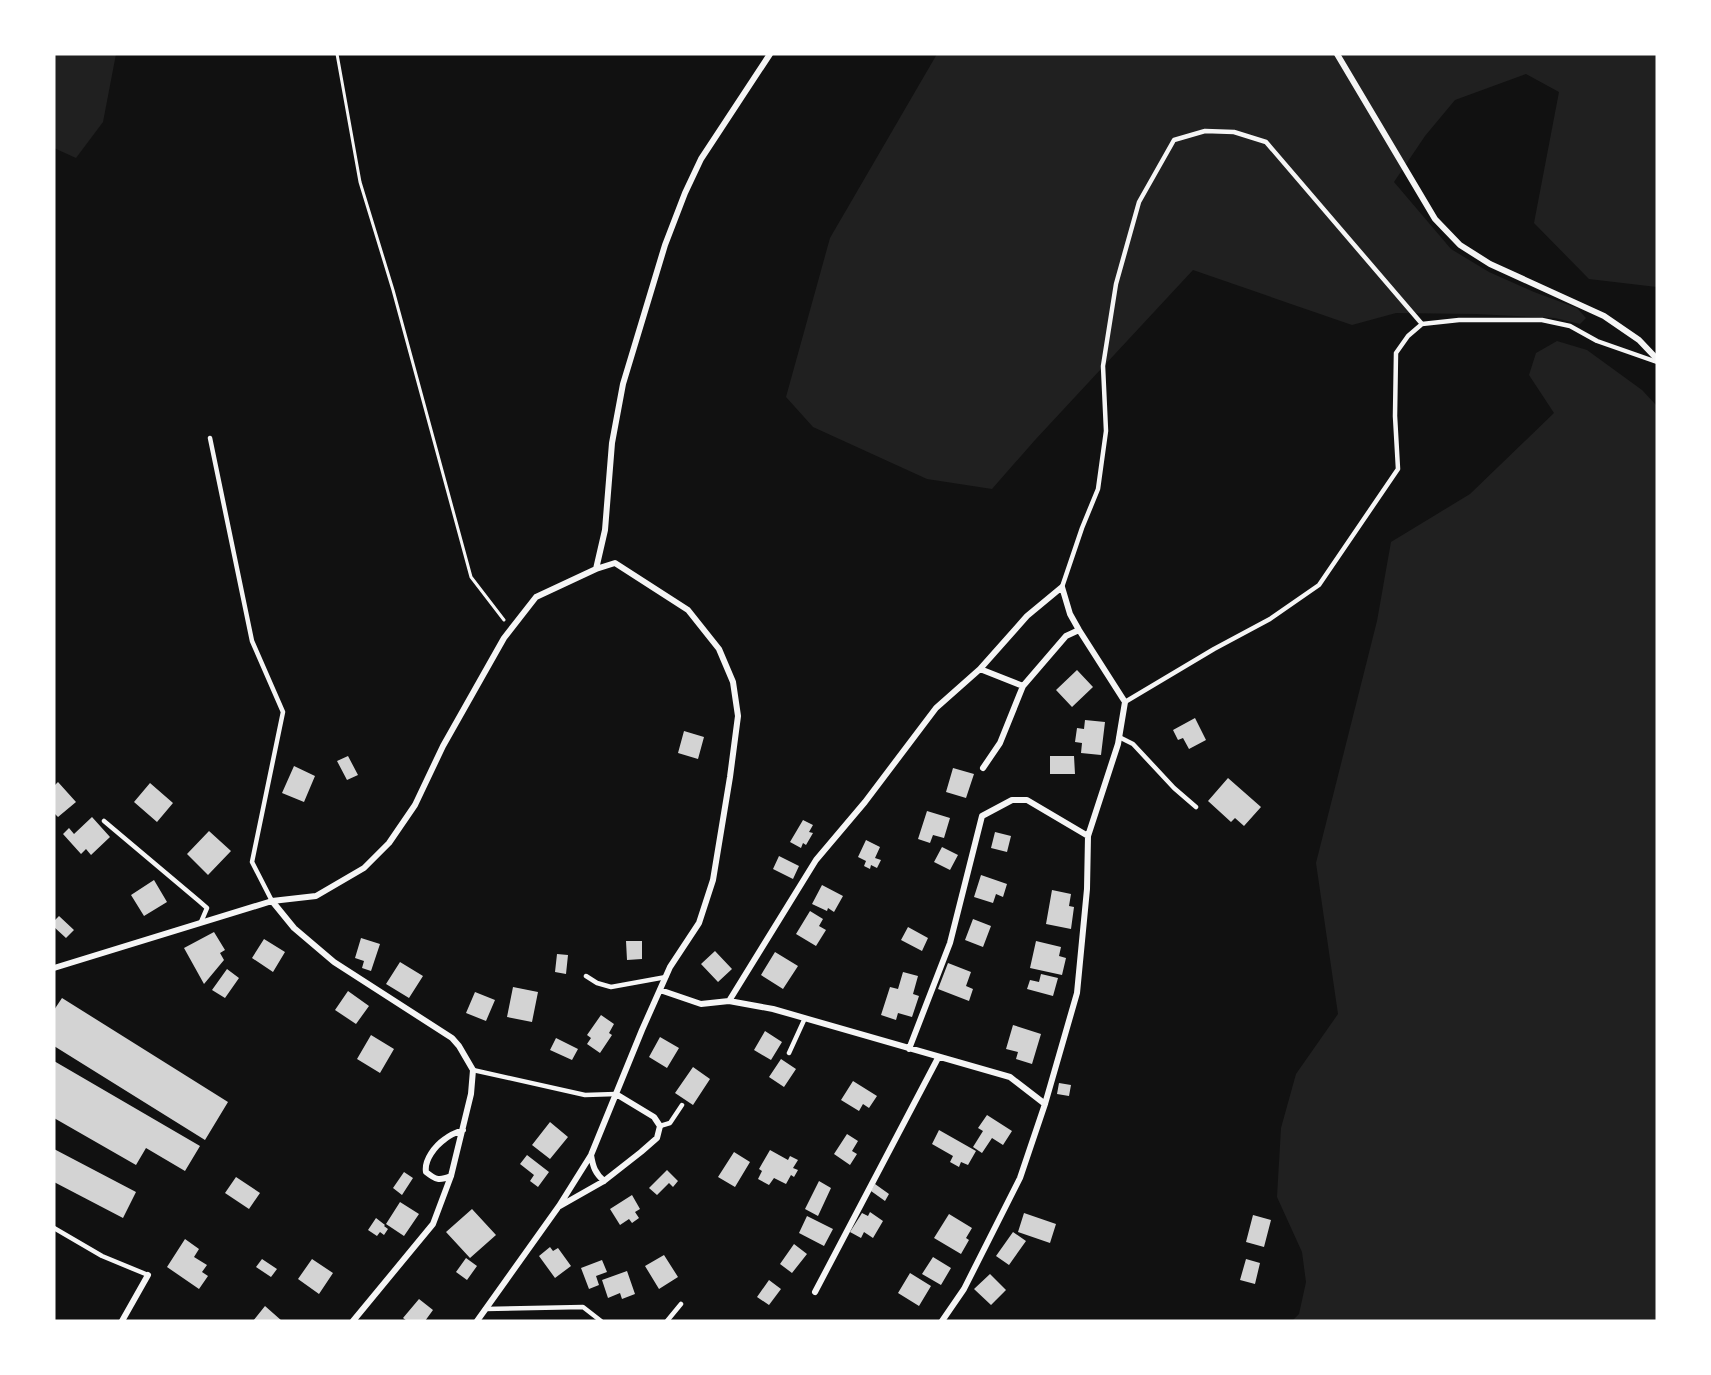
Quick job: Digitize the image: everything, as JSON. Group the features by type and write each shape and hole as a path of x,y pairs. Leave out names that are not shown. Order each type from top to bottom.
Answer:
{"street":[{"path":"596,569 605,530 612,443 623,384 665,245 701,159 770,54"},
{"path":"1337,54 1435,219 1460,245 1490,264 1604,316 1639,340 1657,361"},
{"path":"54,968 272,901 316,896 364,868 389,843 415,805 443,746 504,638 536,597 596,569 615,563 688,610 719,649 733,682 738,716 713,880 699,923 670,967 591,1155 559,1206 477,1321"},
{"path":"729,1001 816,860 865,802 936,708 980,669 1027,616 1062,587 1070,614 1125,702 1119,737 1088,836 1087,889 1077,993 1045,1104 1020,1178 964,1289 942,1321"},
{"path":"982,768 1000,743 1023,686 1066,636 1079,630"},
{"path":"980,669 1023,686"},
{"path":"909,1049 950,943 982,816 1012,800 1027,800 1088,836"},
{"path":"272,901 294,927 334,962 452,1038 473,1070 471,1094 451,1176 432,1224 353,1321"},
{"path":"660,990 701,1004 729,1001 773,1009 1010,1077 1045,1104"},
{"path":"815,1292 938,1058"},
{"path":"559,1206 604,1181 657,1138 660,1126 654,1117 616,1094"},
{"path":"451,1176 435,1179 426,1172 425,1165 445,1138 463,1130"},
{"path":"591,1155 593,1168 604,1181"},
{"path":"122,1321 148,1275"}],"lane":[{"path":"1062,587 1098,489 1106,431 1104,366 1116,284 1139,202 1174,140 1205,131 1234,132 1266,142 1422,324"},
{"path":"1125,702 1270,619 1319,585 1398,469 1395,416 1396,353 1408,336 1422,324 1459,320 1542,320 1570,326 1597,341 1657,361"},
{"path":"210,438 252,641 283,712 252,862 272,901"},
{"path":"1119,737 1133,744 1174,788 1196,807"},
{"path":"104,821 207,909 201,922"},
{"path":"586,976 597,983 611,987 666,977"},
{"path":"789,1053 805,1018"},
{"path":"473,1070 585,1095 616,1094"},
{"path":"660,1126 670,1124 682,1105"},
{"path":"54,1228 102,1256 148,1275"},
{"path":"667,1321 681,1304"},
{"path":"485,1309 583,1307 601,1321"}],"path":[{"path":"338,54 360,182 393,290 471,577 511,629"}],"shaded area":[{"path":"54,54 116,54 103,122 76,158 54,148"},
{"path":"937,54 1657,54 1657,287 1589,279 1534,223 1559,92 1526,74 1455,100 1425,136 1394,182 1451,249 1489,272 1577,308 1586,318 1580,324 1555,318 1396,313 1352,325 1193,270 992,489 927,479 813,427 786,397 830,238"},
{"path":"1557,341 1587,350 1642,390 1657,406 1657,1321 1292,1321 1299,1314 1306,1282 1302,1252 1277,1197 1281,1128 1296,1074 1338,1014 1316,863 1377,621 1391,542 1470,494 1554,413 1529,375 1536,353"}],"building":[{"path":"1077,670 1093,687 1072,707 1056,690"},
{"path":"1195,718 1206,740 1189,749 1183,738 1178,740 1173,730"},
{"path":"1085,720 1105,722 1101,755 1081,753 1082,743 1075,742 1077,728 1084,729"},
{"path":"684,731 704,737 698,759 678,753"},
{"path":"348,756 358,775 347,780 337,761"},
{"path":"1050,756 1074,756 1075,774 1050,774"},
{"path":"294,766 315,776 304,802 282,793"},
{"path":"953,768 974,774 966,798 946,792"},
{"path":"1228,778 1261,807 1244,826 1235,818 1231,822 1208,801"},
{"path":"58,782 76,802 58,817 54,813 54,786"},
{"path":"150,783 173,803 157,822 134,802"},
{"path":"927,811 950,818 944,838 933,835 930,843 918,839"},
{"path":"92,817 110,837 91,855 86,849 81,854 63,834 69,828 74,834"},
{"path":"803,820 813,825 809,832 813,833 806,845 803,843 801,848 790,842"},
{"path":"209,831 231,851 208,875 187,854"},
{"path":"995,832 1011,836 1007,852 991,848"},
{"path":"866,840 880,847 875,858 881,860 877,868 871,865 870,869 864,866 866,861 858,857"},
{"path":"942,847 958,855 950,870 934,862"},
{"path":"779,856 799,866 793,879 773,869"},
{"path":"981,875 1007,884 1003,897 996,894 993,903 974,897"},
{"path":"154,880 167,902 144,916 131,895"},
{"path":"822,885 843,896 834,912 812,904"},
{"path":"1052,890 1071,894 1069,906 1074,907 1071,929 1046,924"},
{"path":"810,911 823,919 819,926 826,930 816,946 796,934"},
{"path":"59,916 74,930 66,938 54,927 54,921"},
{"path":"973,919 991,926 983,947 965,940"},
{"path":"908,927 928,938 922,951 901,940"},
{"path":"214,932 225,950 220,953 224,960 204,984 184,948"},
{"path":"361,938 380,944 371,971 362,968 364,961 355,958"},
{"path":"264,939 285,952 273,972 252,958"},
{"path":"626,941 642,941 642,959 627,960"},
{"path":"1036,941 1061,947 1059,956 1066,958 1062,975 1030,968"},
{"path":"715,951 732,969 718,982 701,964"},
{"path":"775,952 798,966 783,989 761,975"},
{"path":"557,954 568,955 566,974 555,972"},
{"path":"400,962 423,976 409,998 386,984"},
{"path":"948,963 971,972 966,986 973,989 969,1001 938,989"},
{"path":"227,969 239,978 225,998 212,990"},
{"path":"903,972 918,976 913,994 919,996 912,1017 898,1013 896,1020 881,1015 890,987 898,989"},
{"path":"1041,974 1058,978 1053,996 1027,989 1030,980 1039,982"},
{"path":"513,987 538,992 532,1022 507,1017"},
{"path":"348,991 369,1006 356,1024 335,1010"},
{"path":"475,992 495,1000 486,1021 466,1013"},
{"path":"62,998 228,1102 205,1140 54,1046 54,1010"},
{"path":"601,1015 614,1024 609,1033 612,1035 600,1053 587,1044 591,1038 587,1035"},
{"path":"1013,1025 1041,1034 1032,1064 1016,1059 1018,1052 1006,1049"},
{"path":"765,1031 782,1042 771,1060 754,1050"},
{"path":"371,1035 394,1049 380,1073 357,1059"},
{"path":"660,1037 679,1048 667,1068 649,1057"},
{"path":"556,1038 578,1049 572,1060 550,1050"},
{"path":"781,1059 796,1069 784,1087 769,1077"},
{"path":"54,1061 200,1146 185,1171 146,1148 136,1165 54,1118"},
{"path":"693,1067 710,1079 693,1105 675,1093"},
{"path":"853,1081 877,1096 869,1108 863,1104 859,1111 841,1100"},
{"path":"1059,1083 1071,1085 1069,1096 1057,1094"},
{"path":"987,1115 1012,1131 1003,1145 992,1138 982,1153 973,1147 983,1131 978,1128"},
{"path":"550,1122 568,1137 550,1159 532,1145"},
{"path":"939,1130 976,1151 968,1165 961,1162 959,1167 950,1162 953,1156 932,1144"},
{"path":"847,1134 858,1141 852,1151 857,1154 850,1165 834,1154"},
{"path":"54,1149 136,1192 123,1218 54,1182"},
{"path":"770,1150 788,1160 790,1156 798,1160 793,1168 798,1170 794,1177 791,1175 786,1184 774,1178 769,1185 758,1179 762,1171 759,1169"},
{"path":"734,1152 750,1162 735,1187 718,1177"},
{"path":"527,1155 549,1172 538,1187 530,1181 534,1175 520,1164"},
{"path":"667,1170 678,1181 673,1187 669,1183 657,1195 649,1188"},
{"path":"404,1172 413,1178 402,1195 393,1188"},
{"path":"236,1177 260,1193 249,1209 225,1193"},
{"path":"819,1181 831,1188 818,1216 805,1209"},
{"path":"875,1184 889,1194 885,1201 871,1191"},
{"path":"632,1195 640,1209 635,1212 639,1218 632,1223 629,1219 620,1225 610,1209"},
{"path":"400,1202 419,1214 404,1236 386,1224"},
{"path":"472,1209 496,1235 470,1258 446,1232"},
{"path":"870,1212 883,1221 873,1238 864,1232 861,1238 850,1232 862,1213 868,1216"},
{"path":"1024,1213 1056,1224 1050,1243 1018,1232"},
{"path":"949,1214 972,1228 966,1238 969,1240 961,1254 934,1238"},
{"path":"1253,1215 1271,1220 1264,1247 1246,1242"},
{"path":"807,1216 833,1229 824,1246 799,1233"},
{"path":"376,1218 388,1229 384,1235 380,1232 377,1236 368,1230"},
{"path":"1013,1232 1026,1241 1009,1265 996,1256"},
{"path":"185,1239 199,1249 194,1257 207,1265 202,1272 208,1276 199,1289 167,1267"},
{"path":"794,1244 807,1254 792,1273 780,1264"},
{"path":"550,1247 553,1251 558,1248 571,1266 555,1278 539,1256"},
{"path":"664,1255 678,1277 659,1289 645,1266"},
{"path":"933,1257 951,1268 941,1285 922,1274"},
{"path":"466,1258 477,1266 467,1280 456,1272"},
{"path":"262,1259 277,1269 271,1277 256,1267"},
{"path":"312,1259 333,1273 319,1294 298,1279"},
{"path":"1246,1259 1260,1263 1255,1284 1240,1280"},
{"path":"602,1260 607,1272 596,1276 599,1285 589,1289 581,1268"},
{"path":"627,1271 635,1294 622,1299 620,1293 608,1298 602,1280"},
{"path":"910,1273 931,1286 919,1306 898,1293"},
{"path":"990,1274 1006,1290 991,1305 974,1289"},
{"path":"769,1280 781,1289 769,1305 757,1297"},
{"path":"419,1299 433,1310 425,1321 407,1321 403,1318"},
{"path":"265,1306 282,1321 253,1321"}]}
